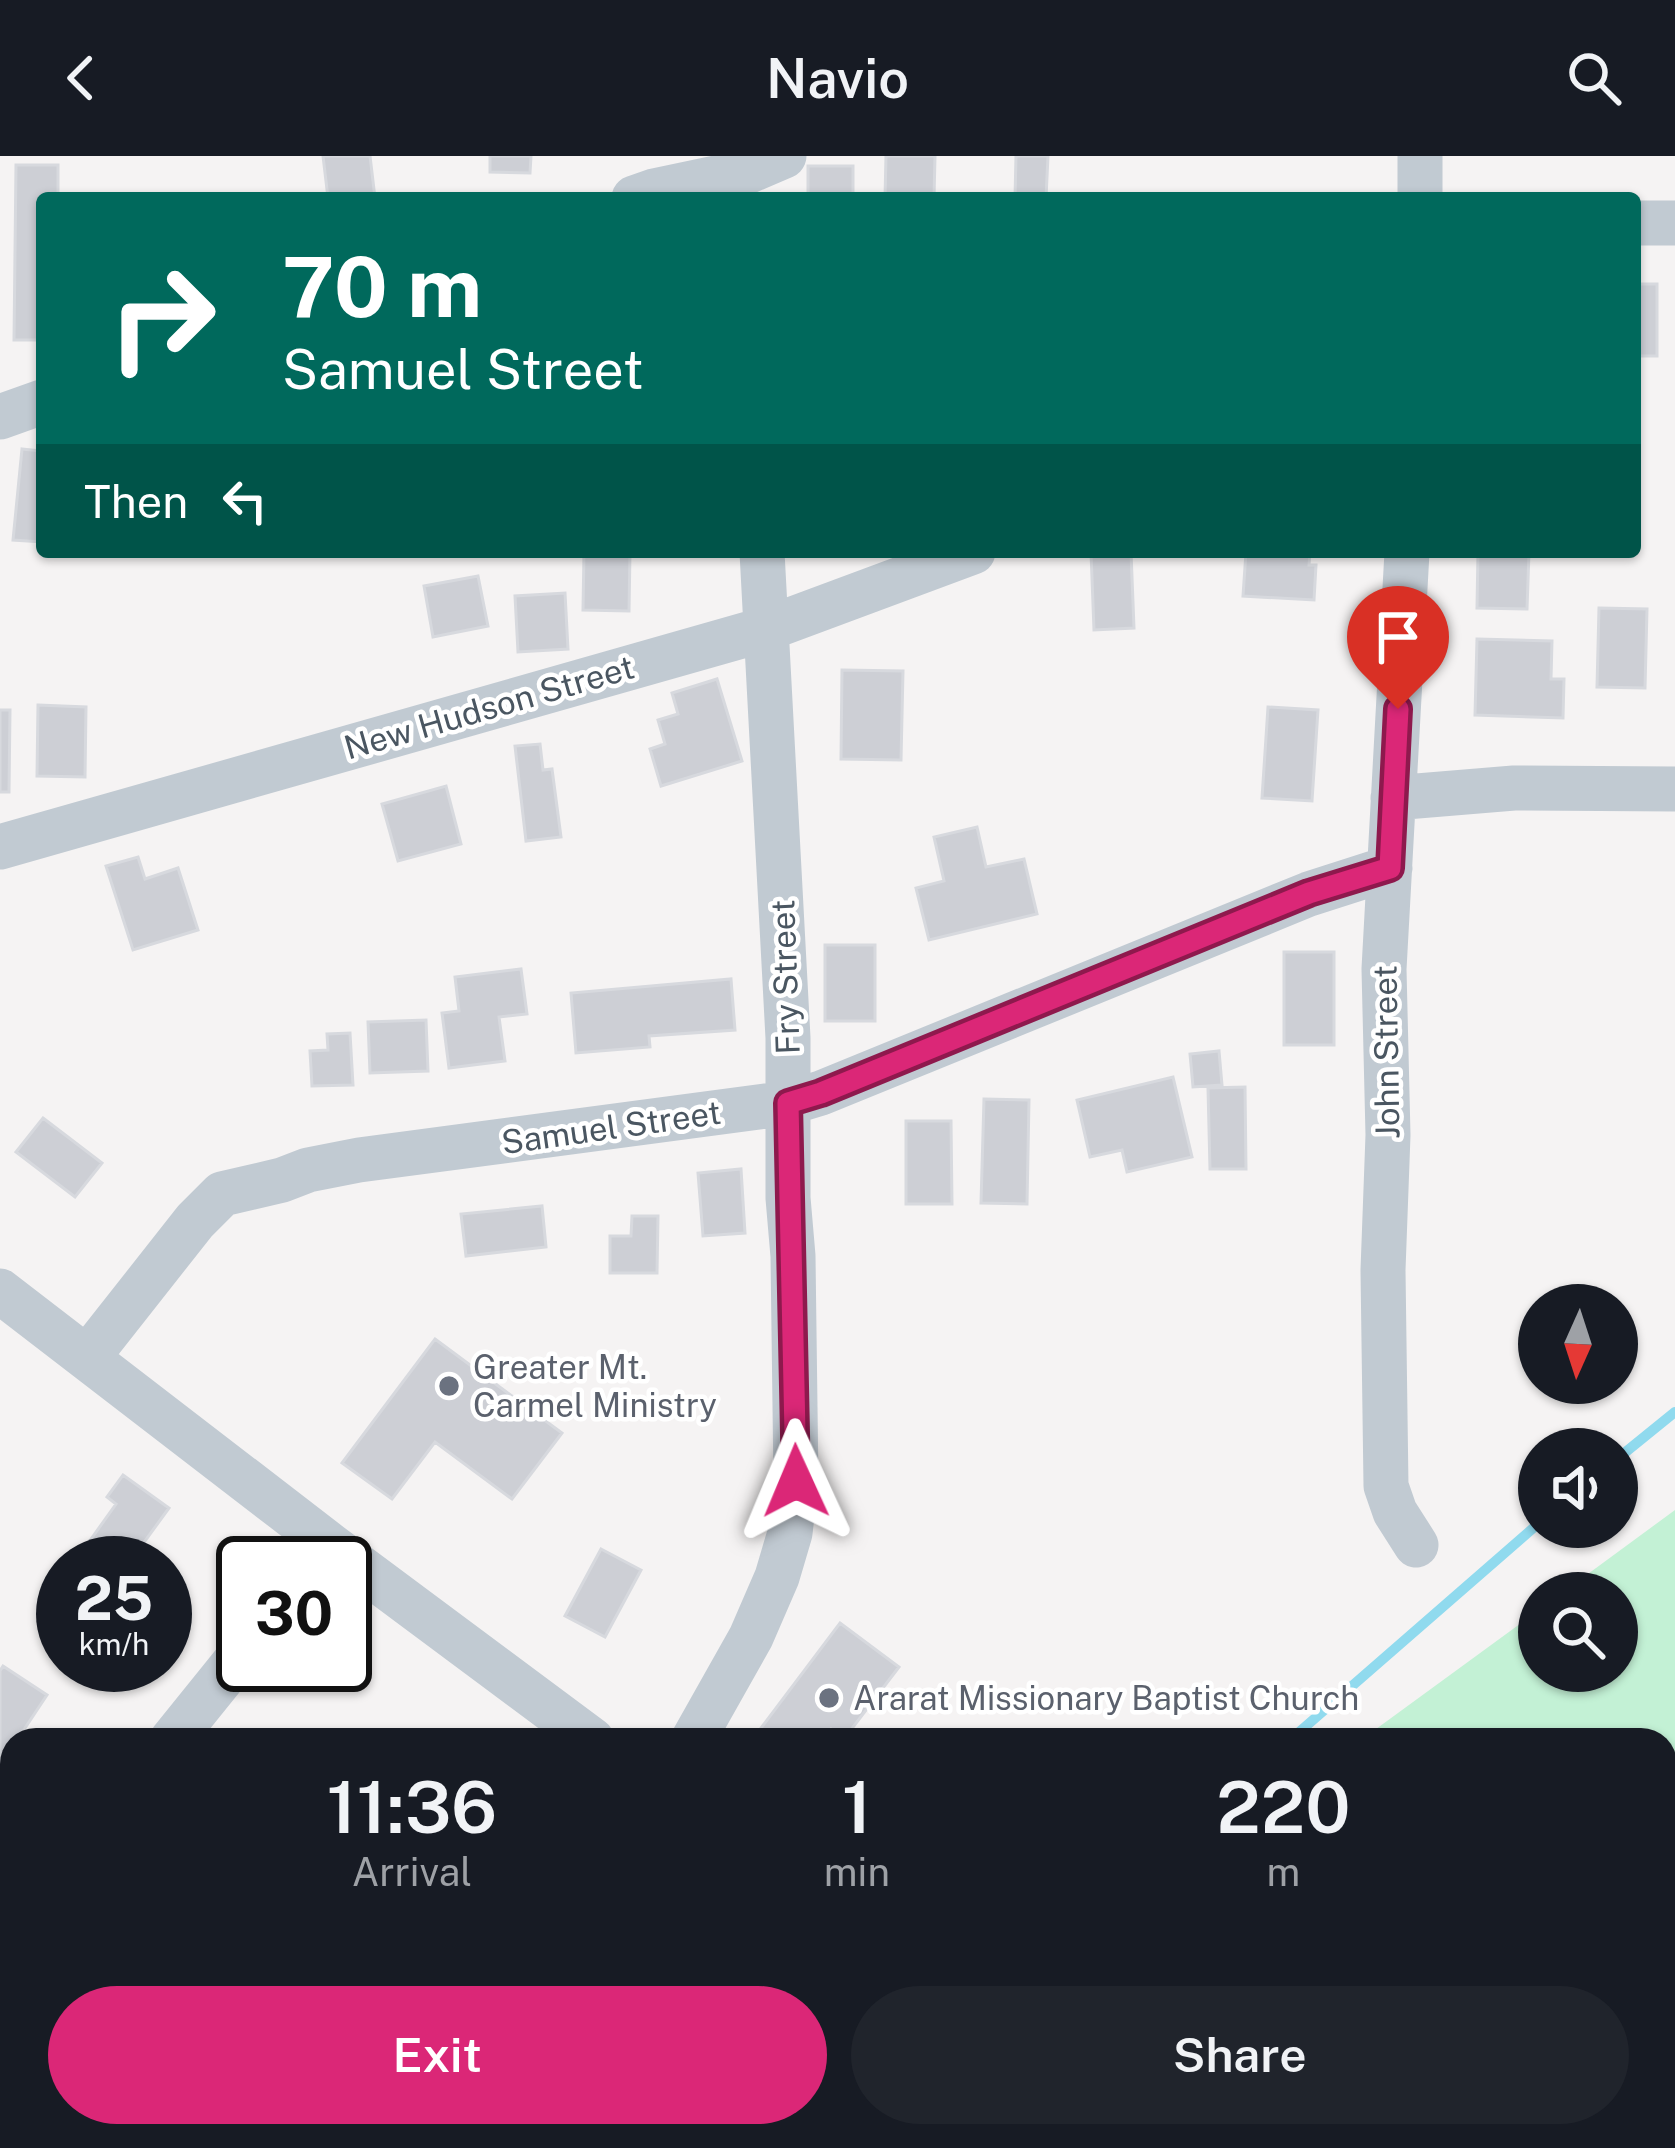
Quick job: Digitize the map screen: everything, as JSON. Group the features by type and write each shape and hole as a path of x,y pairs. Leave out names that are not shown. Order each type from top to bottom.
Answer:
{"street":[{"path":"1420,156 1420,192"},
{"path":"651,192 758,170"},
{"path":"1641,223 1675,223"},
{"path":"0,417 36,404"},
{"name":"Fry Street","path":"700,1728 751,1637 777,1577 790,1533 796,1481 780,857 762,558"},
{"name":"New Hudson Street","path":"0,847 766,628 957,558"},
{"name":"John Street","path":"1407,558 1384,969 1388,1135 1383,1270 1386,1486 1395,1512 1416,1545"},
{"path":"1393,798 1514,788 1675,789"},
{"name":"Samuel Street","path":"88,1358 195,1221 222,1194 359,1160 788,1103 1309,893 1390,868"},
{"path":"0,1291 88,1358 301,1536"},
{"path":"372,1588 575,1728"},
{"path":"182,1728 216,1685"}],"green space":[{"path":"1675,1510 1675,1728 1377,1728 1518,1625 1518,1692 1638,1692 1638,1572 1591,1572 1623,1548 1638,1548 1638,1537"}],"building":[{"path":"323,156 370,156 374,192 327,192"},
{"path":"490,156 531,156 530,173 490,172"},
{"path":"886,156 935,156 934,192 885,192"},
{"path":"1016,156 1048,156 1046,192 1015,192"},
{"path":"16,165 58,165 58,192 36,192 36,340 14,340"},
{"path":"808,166 853,166 853,192 808,192"},
{"path":"1641,284 1657,284 1657,356 1641,356"},
{"path":"22,449 36,450 36,542 13,540"},
{"path":"584,558 630,558 629,611 583,610"},
{"path":"1091,558 1131,558 1134,628 1094,630"},
{"path":"1246,558 1310,558 1309,565 1316,565 1314,600 1243,596"},
{"path":"1478,558 1529,558 1527,609 1477,608"},
{"path":"478,576 488,626 433,637 424,586"},
{"path":"565,593 568,649 518,652 515,596"},
{"path":"1599,608 1647,609 1645,688 1597,687"},
{"path":"1477,639 1552,641 1551,679 1564,679 1563,718 1475,715"},
{"path":"842,670 903,671 901,760 841,759"},
{"path":"717,679 742,761 661,786 650,749 665,744 658,720 678,714 672,693"},
{"path":"38,705 86,707 85,777 37,776"},
{"path":"1268,707 1318,710 1312,801 1262,798"},
{"path":"0,710 10,710 9,792 0,792"},
{"path":"540,744 543,770 552,769 561,837 526,841 515,746"},
{"path":"446,786 461,844 398,861 382,804"},
{"path":"977,827 986,867 1024,859 1037,914 929,940 916,888 944,881 934,837"},
{"path":"138,857 145,879 178,868 198,930 133,950 106,866"},
{"path":"825,945 875,945 875,1021 825,1021"},
{"path":"1284,952 1334,952 1334,1045 1284,1045"},
{"path":"521,969 527,1014 499,1017 505,1061 449,1068 442,1013 459,1011 455,977"},
{"path":"731,979 735,1030 649,1036 650,1047 576,1053 571,993"},
{"path":"426,1020 428,1071 370,1073 368,1022"},
{"path":"350,1033 353,1085 312,1086 310,1051 328,1050 327,1034"},
{"path":"1219,1051 1222,1085 1193,1087 1190,1054"},
{"path":"1173,1077 1192,1157 1127,1172 1122,1150 1090,1157 1077,1100"},
{"path":"1245,1087 1246,1169 1210,1169 1208,1088"},
{"path":"984,1099 1029,1100 1027,1204 981,1203"},
{"path":"43,1118 102,1163 75,1197 16,1152"},
{"path":"906,1121 951,1121 952,1204 906,1204"},
{"path":"741,1169 745,1233 703,1236 698,1173"},
{"path":"542,1206 546,1247 466,1256 461,1214"},
{"path":"632,1216 658,1216 657,1273 610,1273 610,1236 631,1236"},
{"name":"Greater Mt. Carmel Ministry","path":"435,1339 562,1433 512,1499 435,1442 392,1499 342,1463"},
{"path":"123,1475 169,1508 149,1536 93,1536 116,1504 107,1497"},
{"path":"601,1549 641,1570 605,1637 565,1616"},
{"name":"Ararat Missionary Baptist Church","path":"840,1623 899,1667 852,1728 761,1728"},
{"path":"3,1666 47,1695 25,1728 0,1728"}],"waterway":[{"path":"1638,1442 1675,1412"},
{"path":"1304,1728 1518,1541"}],"place":[{"name":"Greater Mt. Carmel Ministry","path":"449,1386"},
{"name":"Ararat Missionary Baptist Church","path":"829,1698"}],"route":[{"path":"796,1481 788,1103 1309,893 1390,868 1398,709"}]}
